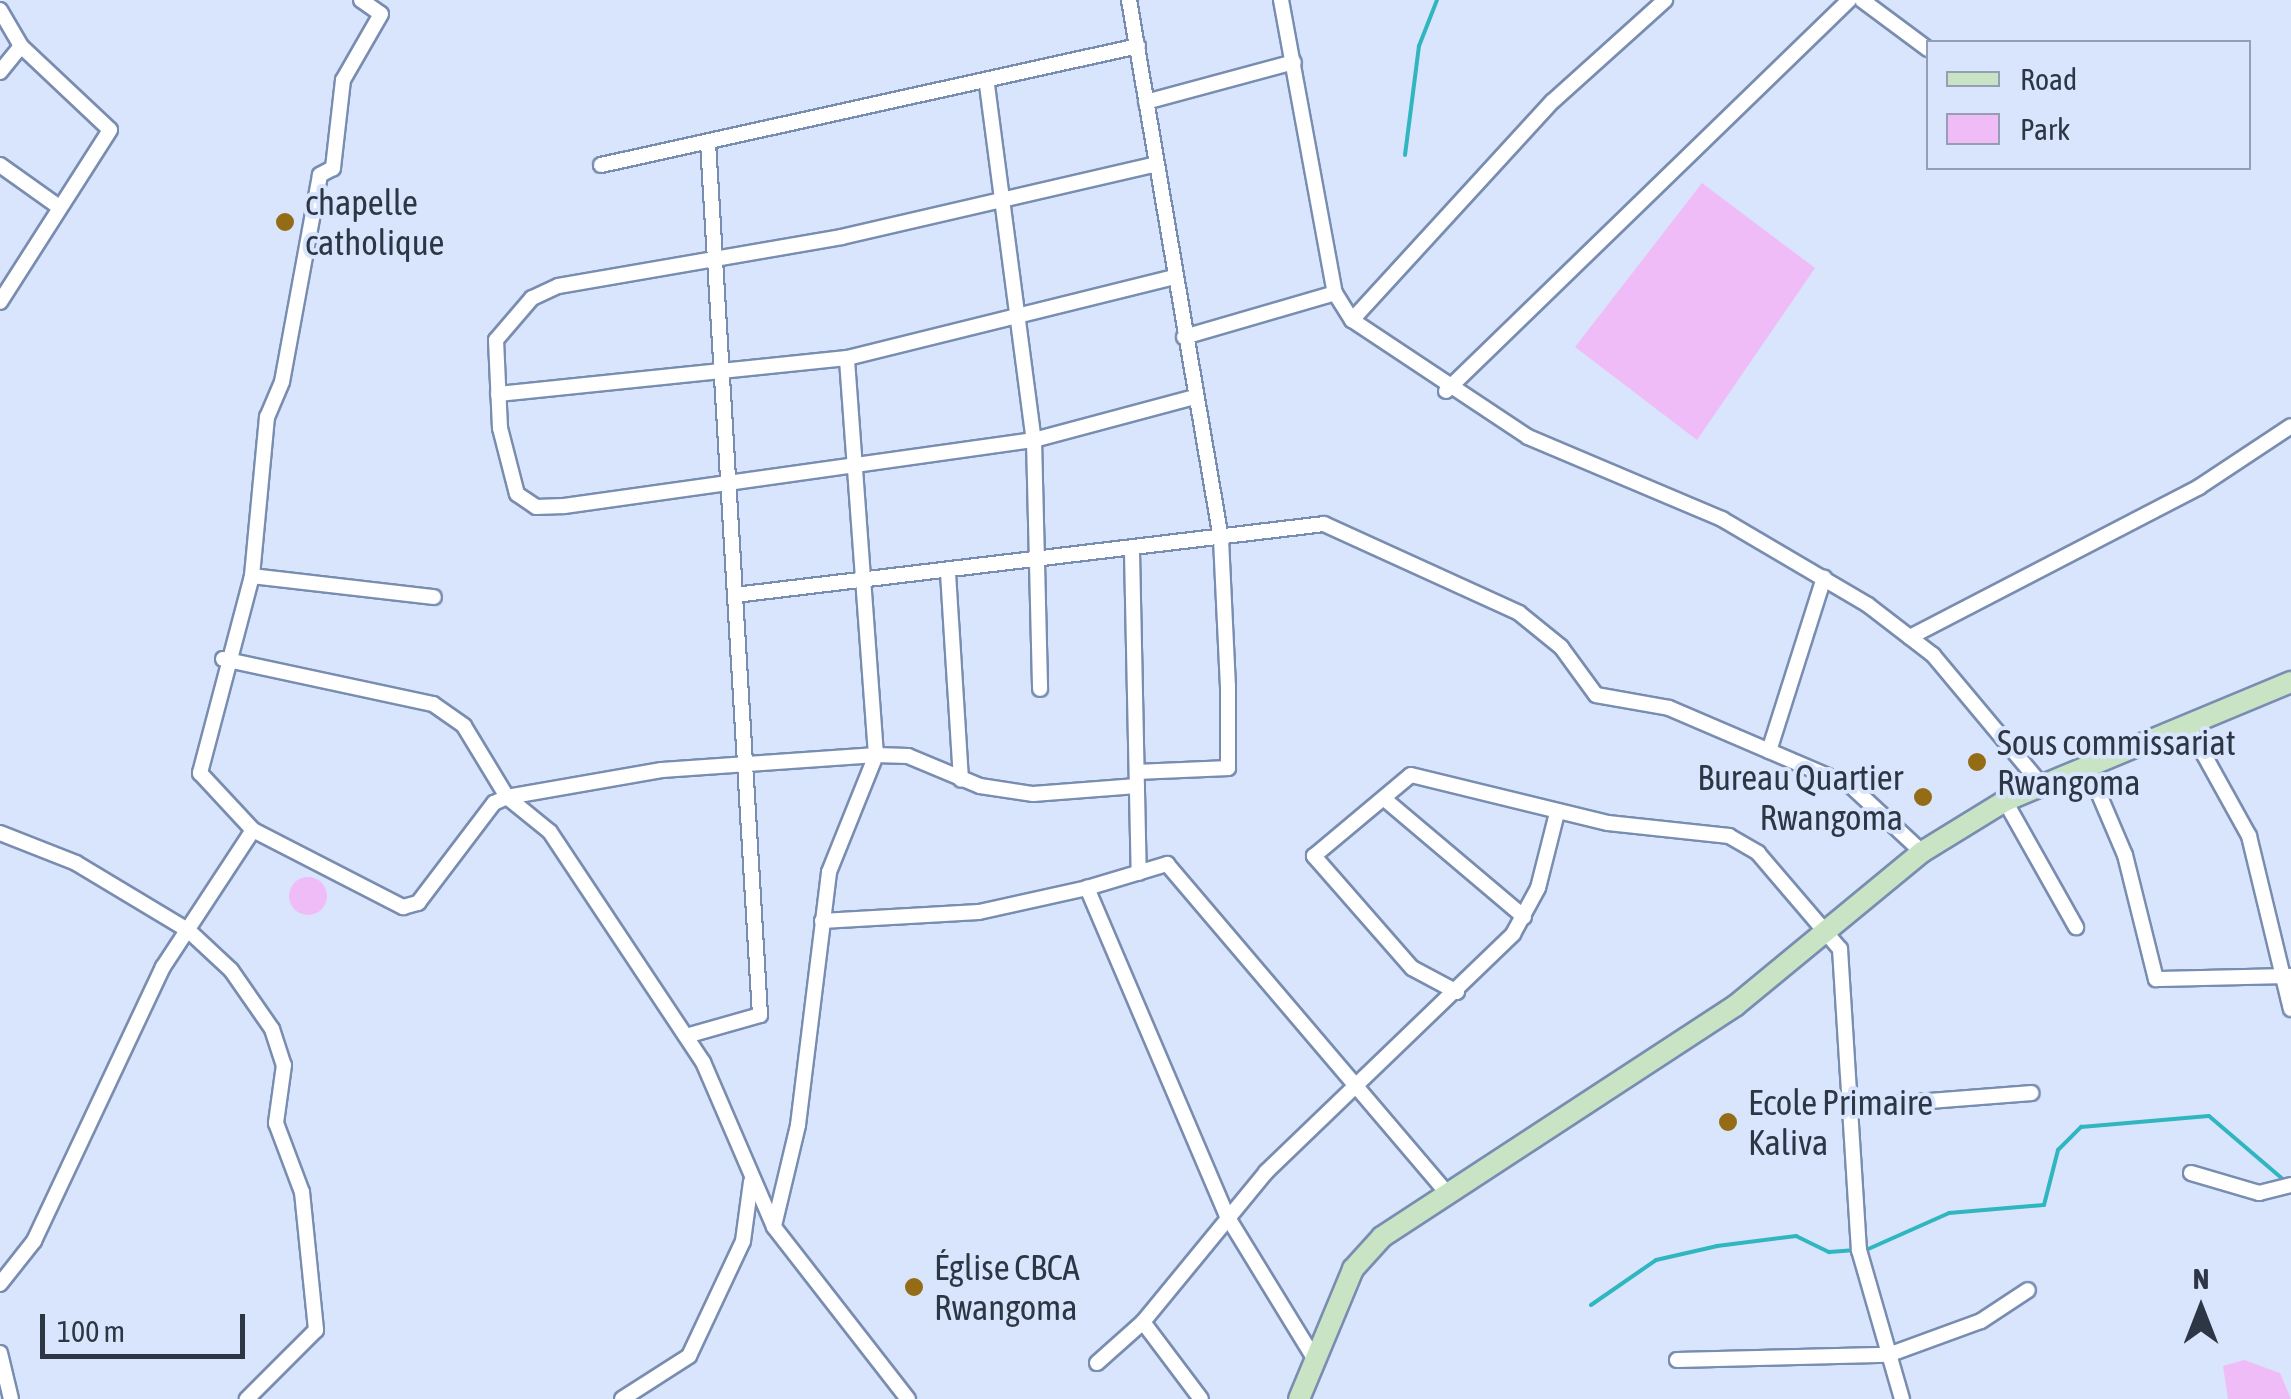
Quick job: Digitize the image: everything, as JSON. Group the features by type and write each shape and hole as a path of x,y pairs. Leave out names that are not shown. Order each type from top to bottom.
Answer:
{"street":[{"path":"361,0 380,14 342,80 333,168 320,174 282,382 267,417 252,576 223,659 196,762 226,809 254,830 410,907 480,814 507,798 740,763 876,755 908,756 960,780 1033,794 1228,768 1221,540 1153,166 1129,0"},
{"path":"1281,0 1334,293 1352,320 1446,391 1528,437 1722,519 1824,578 1910,636 2041,784"},
{"path":"1352,320 1552,101 1665,0"},
{"path":"1446,391 1849,0"},
{"path":"1862,0 1926,48"},
{"path":"0,10 21,46 108,124 59,207 4,284 0,302"},
{"path":"0,72 21,46"},
{"path":"601,165 987,85 1138,46"},
{"path":"1146,102 1294,62"},
{"path":"987,85 1013,323 1034,440 1040,689"},
{"path":"686,1036 760,1015 740,763 734,595 711,263 708,142"},
{"path":"0,165 59,207"},
{"path":"1153,166 711,263 576,282 532,298 496,340 498,394 517,494 536,507 726,490 1034,440 1195,397"},
{"path":"498,394 847,358 1013,323 1174,277"},
{"path":"1184,337 1334,293"},
{"path":"774,1227 798,1125 829,872 876,755 847,358"},
{"path":"1910,636 2200,487 2291,426"},
{"path":"734,595 1132,552 1221,540 1260,528 1342,530 1520,613 1561,647 1596,695 1669,708 1865,794 1922,852"},
{"path":"1132,552 1139,873"},
{"path":"948,573 960,780"},
{"path":"252,576 434,596"},
{"path":"1769,751 1824,578"},
{"path":"223,659 432,704 464,726 507,798 550,832 686,1036 774,1227 908,1399"},
{"path":"1299,1399 1353,1269 1447,1193 1675,1048 1922,852 2005,801 2291,682"},
{"path":"2187,724 2250,836 2290,976 2291,1009"},
{"path":"2087,766 2125,854 2156,979 2290,976"},
{"path":"1457,992 1412,968 1314,856 1366,805 1388,802 1411,776 1431,774 1557,812 1736,838 1826,928 1840,949 1854,1108 1859,1250 1902,1399"},
{"path":"2005,801 2076,927"},
{"path":"1388,802 1524,917"},
{"path":"1096,1363 1143,1322 1227,1216 1457,992 1524,917 1557,812"},
{"path":"0,1284 34,1241 139,1012 254,830"},
{"path":"0,833 76,863 189,931 232,970 272,1029 284,1064 276,1123 315,1261 316,1330 247,1399"},
{"path":"822,921 980,912 1088,888 1168,864 1447,1193"},
{"path":"1088,888 1227,1216 1314,1358"},
{"path":"1854,1108 2031,1093"},
{"path":"2191,1173 2258,1193 2288,1188"},
{"path":"622,1399 689,1356 743,1242 751,1182"},
{"path":"1676,1360 1888,1355 1981,1321 2028,1290"},
{"path":"1143,1322 1201,1399"},
{"path":"0,1353 11,1399"}],"green space":[{"path":"1702,183 1815,268 1697,440 1575,347"},
{"path":"308,877 322,882 327,896 322,910 308,915 294,910 289,896 294,882"},
{"path":"2244,1360 2280,1373 2291,1399 2228,1399 2223,1366"}],"waterway":[{"path":"1405,155 1419,46 1437,0"},
{"path":"1866,1250 1949,1213 2044,1205 2058,1150 2081,1127 2209,1116 2285,1181"},
{"path":"1591,1305 1656,1260 1717,1246 1796,1236 1829,1252 1856,1250"}],"place":[{"name":"chapelle catholique","path":"285,222"},
{"name":"Sous commissariat Rwangoma","path":"1977,762"},
{"name":"Bureau Quartier Rwangoma","path":"1923,797"},
{"name":"Ecole Primaire Kaliva","path":"1728,1122"},
{"name":"Église CBCA Rwangoma","path":"914,1287"}]}
